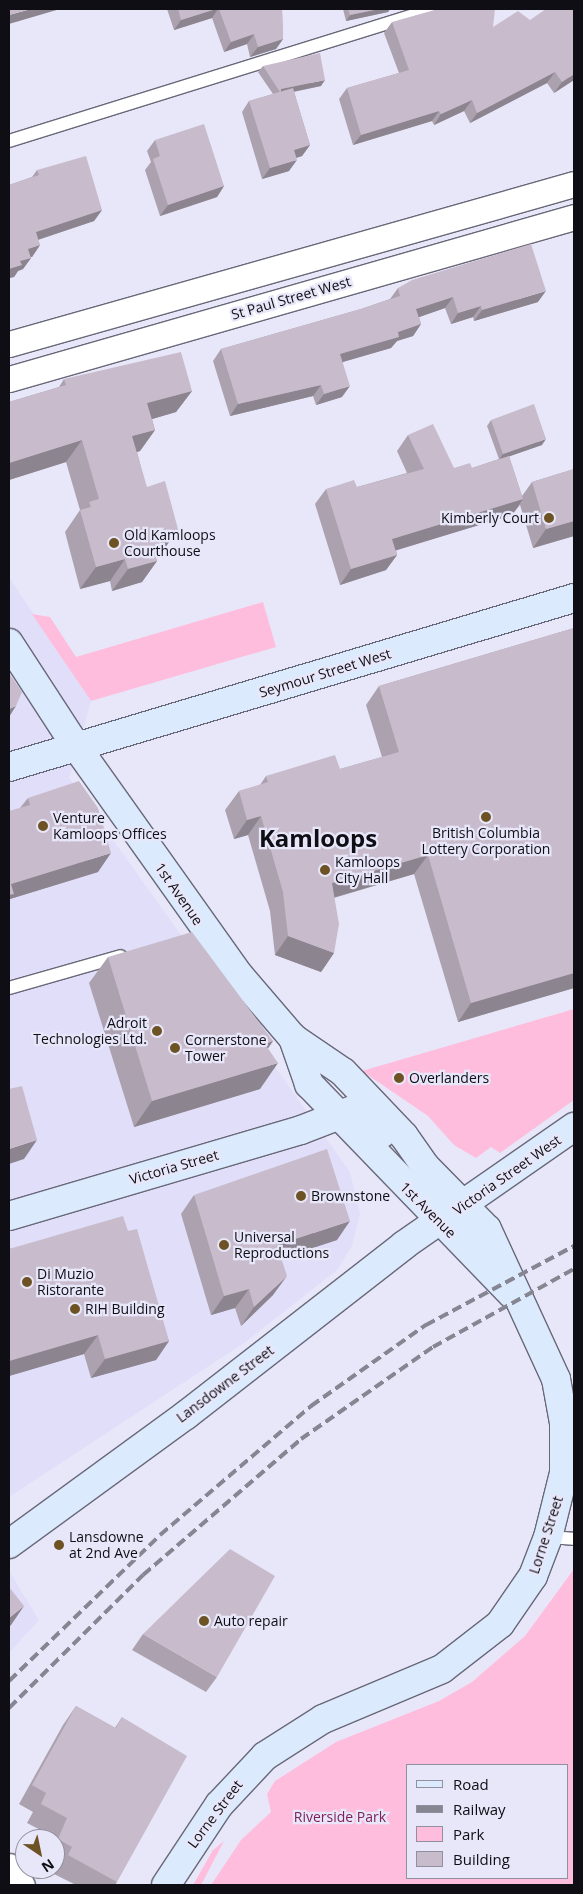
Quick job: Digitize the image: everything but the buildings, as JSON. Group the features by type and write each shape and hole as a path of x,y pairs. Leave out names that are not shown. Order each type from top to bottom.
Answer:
{"street":[{"path":"9,344 574,184"},
{"name":"St Paul Street West","path":"9,379 574,217"},
{"name":"Seymour Street West","path":"9,767 574,598"},
{"name":"1st Avenue","path":"9,643 198,932 293,1038 343,1072 404,1136 425,1166 465,1205"},
{"name":"1st Avenue","path":"293,1038 309,1084 520,1303"},
{"name":"Victoria Street","path":"9,1216 340,1117 350,1111 365,1115 394,1147 425,1166"},
{"name":"Victoria Street West","path":"440,1222 574,1127"},
{"name":"Lorne Street","path":"166,1885 213,1812 264,1756 323,1719 442,1669 491,1632 529,1583 548,1537 564,1473 564,1423 556,1379 520,1303 494,1238 465,1205"},
{"name":"Lansdowne Street","path":"9,1544 440,1222"},
{"path":"9,1866 22,1885"}],"lane":[{"path":"9,141 433,9"},
{"path":"9,988 139,951"},
{"path":"548,1537 574,1539"}],"shaded area":[{"path":"9,577 91,701 69,778 350,1172 360,1214 352,1246 337,1270 244,1343 9,1497"},
{"path":"9,1571 39,1620 9,1653"}],"green space":[{"path":"263,602 276,647 91,701 32,614 50,617 76,657"},
{"path":"574,1009 574,1100 500,1153 491,1147 476,1158 454,1145 428,1116 362,1071"},
{"name":"Riverside Park","path":"574,1569 574,1885 211,1885 241,1840 271,1812 267,1794 275,1781 336,1742 439,1701 472,1682 525,1636"},
{"path":"224,1841 201,1885 193,1885 213,1850"}],"railway":[{"path":"9,1681 160,1535 311,1406 426,1325 574,1246"},
{"path":"9,1708 143,1575 301,1439 433,1347 574,1269"}],"place":[{"name":"Kimberly Court","path":"549,518"},
{"name":"Old Kamloops Courthouse","path":"114,543"},
{"name":"British Columbia Lottery Corporation","path":"486,817"},
{"name":"Venture Kamloops Offices","path":"43,826"},
{"name":"Kamloops City Hall","path":"325,870"},
{"name":"Adroit Technologies Ltd.","path":"157,1031"},
{"name":"Cornerstone Tower","path":"175,1048"},
{"name":"Overlanders","path":"399,1078"},
{"name":"Brownstone","path":"301,1196"},
{"name":"Universal Reproductions","path":"224,1245"},
{"name":"Di Muzio Ristorante","path":"27,1282"},
{"name":"RIH Building","path":"75,1309"},
{"name":"Lansdowne at 2nd Ave","path":"59,1545"},
{"name":"Auto repair","path":"204,1621"}],"district":[{"name":"Kamloops","path":"318,838"}]}
